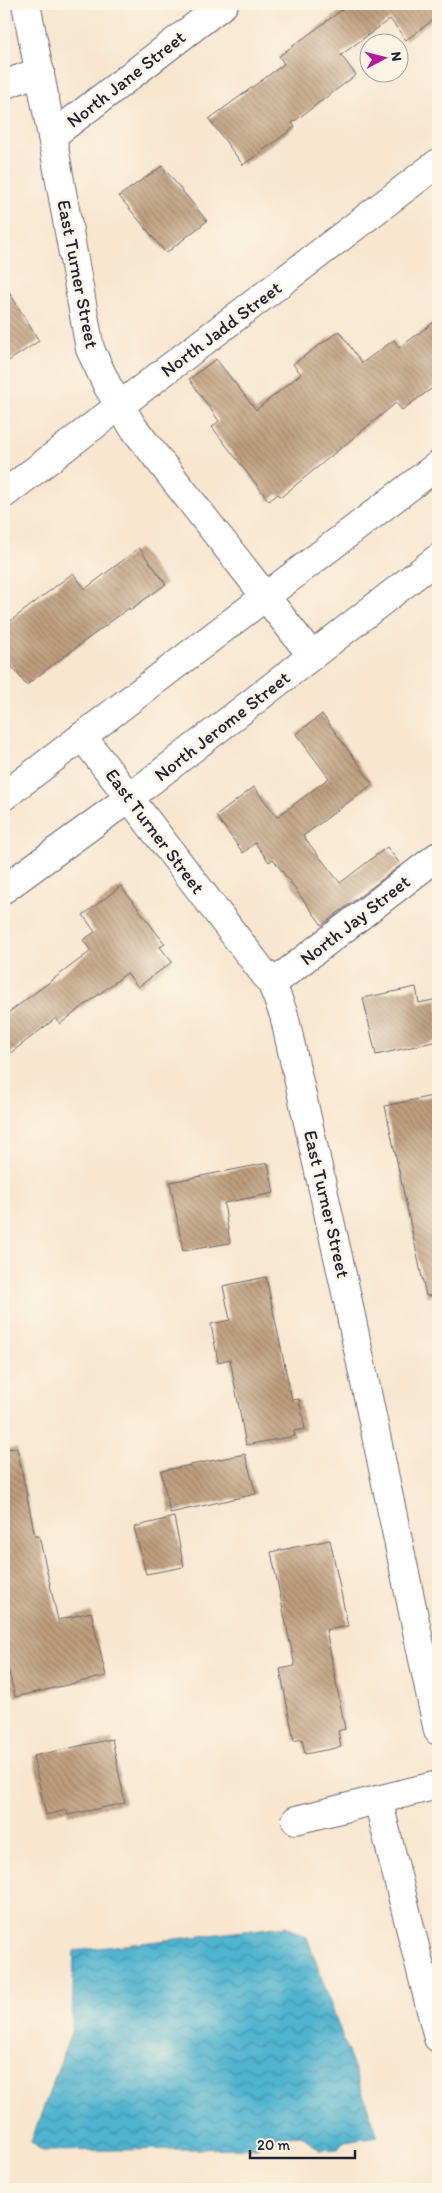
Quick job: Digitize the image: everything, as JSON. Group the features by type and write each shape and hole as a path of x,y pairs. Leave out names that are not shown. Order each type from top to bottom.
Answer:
{"street":[{"name":"East Turner Street","path":"26,4 40,71 90,349 108,387 133,427 312,656"},
{"name":"North Jane Street","path":"52,136 224,4"},
{"path":"4,85 40,71"},
{"name":"North Jadd Street","path":"4,494 438,163"},
{"path":"4,796 438,465"},
{"name":"North Jerome Street","path":"4,889 129,798 438,558"},
{"name":"East Turner Street","path":"82,736 272,984 284,1015 343,1278 438,1731"},
{"name":"North Jay Street","path":"272,984 438,856"},
{"path":"296,1820 438,1785"},
{"path":"378,1800 438,2038"}],"green space":[{"path":"241,2185 242,2189 182,2189 181,2187"}],"water":[{"path":"286,1926 307,1937 378,2136 344,2141 338,2149 320,2150 301,2135 268,2137 256,2148 42,2151 31,2142 72,2030 74,1951"}],"building":[{"path":"350,4 438,4 438,16 410,37 410,32 400,32 390,19 372,32 360,32 360,41 341,55 356,75 292,123 295,127 243,165 209,119 284,64 279,56"},
{"path":"162,166 207,221 166,253 119,196"},
{"path":"4,284 39,341 4,364"},
{"path":"438,319 438,384 402,410 396,403 281,497 278,494 269,501 212,427 219,421 189,379 216,359 256,410 301,374 293,364 339,331 362,363 394,340 399,348"},
{"path":"139,548 166,584 130,610 129,608 26,685 4,656 4,626 73,573 85,589"},
{"path":"322,714 373,784 303,836 340,883 387,847 401,865 322,925 273,859 269,862 255,843 243,853 216,816 254,787 277,817 329,778 296,734"},
{"path":"121,886 165,944 160,947 172,962 138,987 127,973 60,1024 56,1018 4,1058 4,1016 91,951 83,940 95,932 83,915"},
{"path":"416,987 419,1003 438,999 438,1041 376,1055 363,998"},
{"path":"432,1096 432,1099 438,1098 438,1295 426,1296 385,1106"},
{"path":"268,1163 274,1193 224,1203 230,1243 183,1251 170,1182"},
{"path":"266,1277 292,1400 299,1399 305,1429 294,1431 295,1436 246,1445 230,1359 218,1362 211,1324 230,1320 223,1286"},
{"path":"17,1448 35,1536 39,1536 58,1620 91,1612 106,1676 15,1697 4,1651 4,1449"},
{"path":"245,1454 256,1494 170,1513 161,1471"},
{"path":"174,1517 184,1567 146,1574 134,1527"},
{"path":"330,1540 348,1626 326,1630 345,1729 338,1731 341,1747 305,1754 302,1739 294,1741 280,1669 295,1666 271,1552"},
{"path":"112,1739 125,1803 68,1815 67,1810 46,1815 33,1756"}]}
